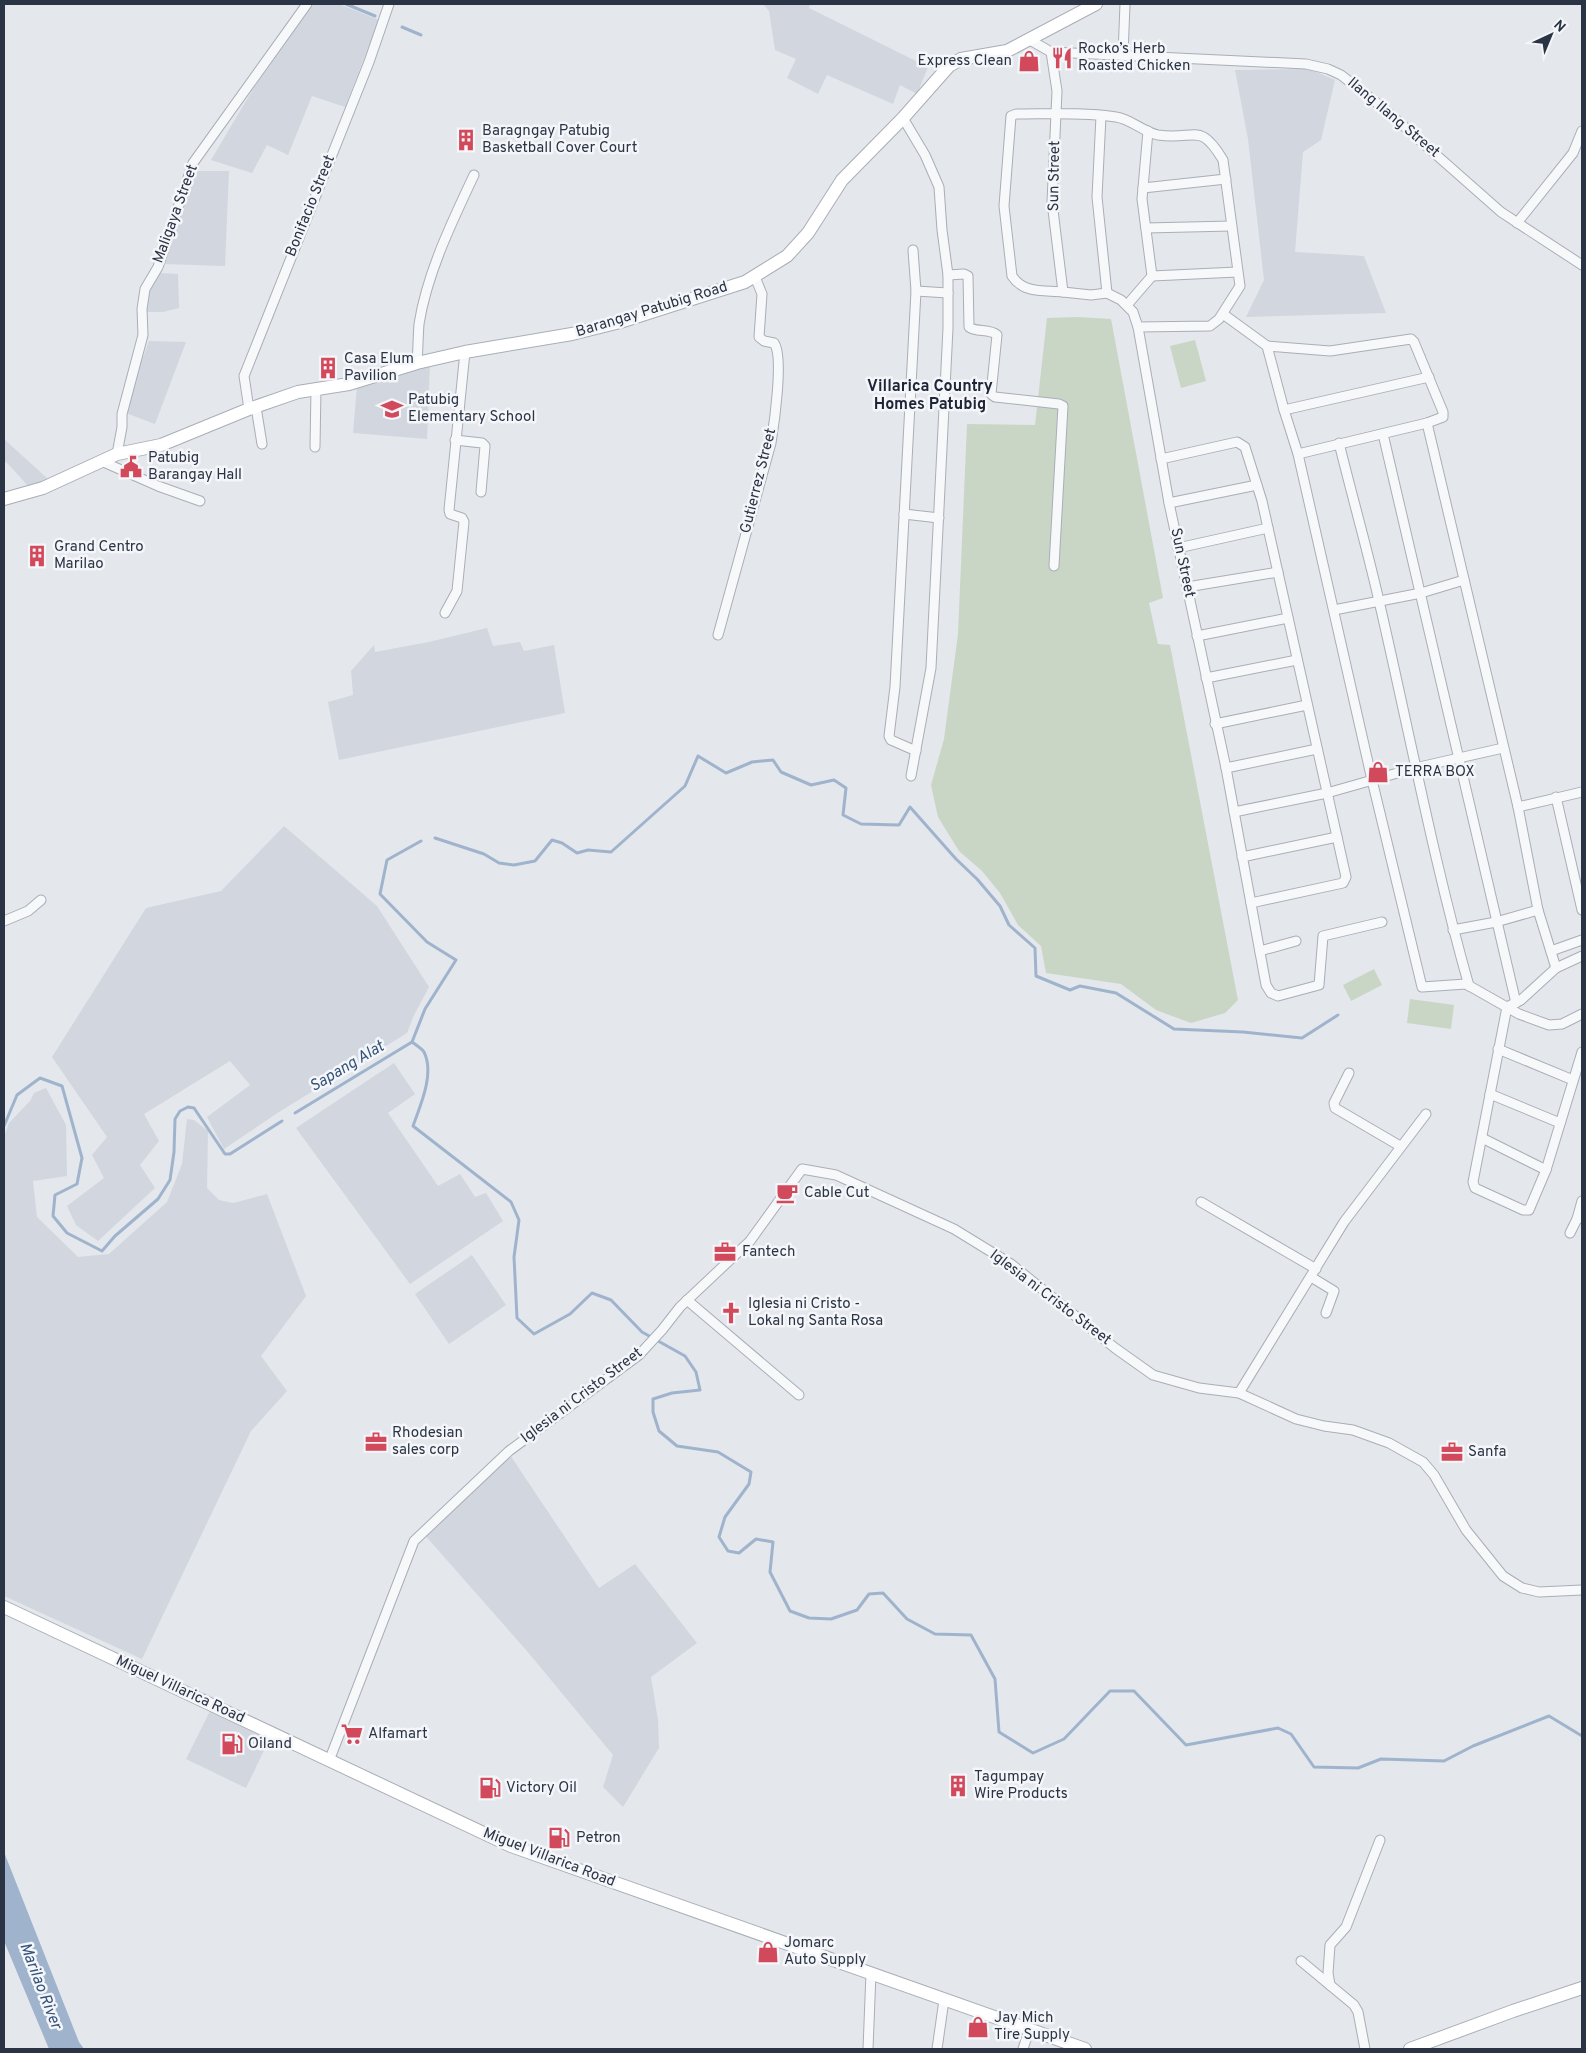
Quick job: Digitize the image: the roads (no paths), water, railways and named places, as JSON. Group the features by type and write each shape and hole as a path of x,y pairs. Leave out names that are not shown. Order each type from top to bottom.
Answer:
{"main road":[{"name":"Barangay Patubig Road","path":"4,499 44,488 117,454 161,445 252,408 316,388 349,384 417,363 464,352 572,334 620,322 755,277 787,256 808,233 842,180 903,118 949,66 960,59 1006,51 1096,4"},
{"name":"Miguel Villarica Road","path":"4,1607 511,1846 1085,2049"},
{"path":"1410,2049 1582,1988"}],"street":[{"name":"Maligaya Street","path":"117,454 122,428 122,414 143,335 142,308 146,288 158,267 193,162 307,4"},
{"name":"Bonifacio Street","path":"262,444 244,376 369,62 389,4"},
{"path":"1123,55 1125,4"},
{"path":"1030,40 1051,52"},
{"name":"Ilang Ilang Street","path":"1051,52 1306,64 1328,69 1341,75 1382,107 1501,212 1582,265"},
{"name":"Sun Street","path":"1051,52 1057,91 1052,202 1063,292"},
{"path":"1102,116 1097,197 1107,293 1091,294 1026,289 1018,285 1012,276 1004,206 1011,116 1016,114 1057,114 1102,116 1117,117 1158,135 1201,135 1214,144 1223,160 1240,286 1219,320 1210,326 1138,327"},
{"path":"903,118 925,155 939,187 948,275 948,328 932,668 911,776"},
{"path":"1127,306 1152,276 1143,188 1148,131"},
{"path":"1517,223 1573,153 1582,132"},
{"path":"417,363 420,323 430,283 445,237 474,175"},
{"path":"1143,188 1226,179"},
{"path":"1146,228 1231,226"},
{"path":"913,250 916,291 895,687 889,736 892,740 916,751"},
{"path":"1152,276 1237,272"},
{"path":"948,275 964,274 968,276 969,327 973,330 997,334 991,392 993,396 1063,406 1054,566"},
{"name":"Gutierrez Street","path":"718,634 771,443 774,424 778,362 774,343 764,341 759,337 762,294 755,277"},
{"path":"916,291 948,293"},
{"name":"Sun Street","path":"1107,293 1121,300 1133,312 1138,327 1169,503 1215,724 1226,768 1266,985 1271,993 1278,996 1319,985 1323,936 1382,922"},
{"path":"1223,314 1267,346 1330,351 1411,339 1429,376 1444,415 1440,419 1427,423 1298,454"},
{"path":"1267,346 1298,454 1372,780 1422,987 1466,984 1519,1014 1549,1025 1562,1024 1582,1014"},
{"path":"445,613 456,591 464,522 462,518 450,514 448,510 464,352"},
{"path":"1284,410 1429,376"},
{"path":"315,447 316,388"},
{"path":"1427,423 1518,807 1538,910 1556,968"},
{"path":"1383,434 1516,1002"},
{"path":"455,440 482,443 485,446 481,492"},
{"path":"1161,459 1237,442 1245,447 1268,528 1346,877 1343,883 1251,903"},
{"path":"1339,443 1379,601 1415,768 1453,930 1470,986"},
{"path":"101,462 200,501"},
{"path":"1169,503 1257,485"},
{"path":"904,514 939,518"},
{"path":"1178,548 1268,528"},
{"path":"1187,587 1278,572"},
{"path":"1334,610 1421,594 1464,580"},
{"path":"1197,636 1288,618"},
{"path":"1206,678 1297,660"},
{"path":"1215,724 1307,705"},
{"path":"1234,812 1327,793 1415,768 1503,748"},
{"path":"1226,768 1317,749"},
{"path":"1518,807 1582,792"},
{"path":"1556,797 1582,910"},
{"path":"1242,857 1337,837"},
{"path":"4,922 28,911 42,900"},
{"path":"1453,930 1496,922 1538,910"},
{"path":"1551,951 1582,940"},
{"path":"1260,950 1296,941"},
{"path":"1582,956 1556,968 1536,988 1507,1007 1473,1182 1477,1189 1526,1211 1531,1207 1546,1170 1582,1052"},
{"path":"1498,1049 1573,1080"},
{"path":"1349,1073 1334,1103 1335,1108 1400,1146"},
{"path":"1490,1094 1560,1123"},
{"path":"1239,1393 1344,1222 1426,1114"},
{"path":"1482,1138 1546,1170"},
{"name":"Iglesia ni Cristo Street","path":"329,1761 414,1541 509,1451 639,1355 687,1300 750,1241 802,1169 836,1175 954,1229 1003,1259 1153,1375 1199,1388 1239,1393 1296,1419 1324,1426 1354,1430 1389,1443 1406,1452 1423,1462 1434,1475 1466,1530 1503,1576 1522,1588 1539,1592 1582,1590"},
{"path":"1570,1233 1580,1218 1582,1200"},
{"path":"1202,1202 1316,1269"},
{"path":"1311,1278 1334,1291 1326,1313"},
{"path":"687,1300 798,1395"},
{"path":"1330,1985 1328,1973 1330,1945 1346,1927 1380,1840"},
{"path":"1301,1961 1354,2004 1358,2012 1365,2049"},
{"path":"868,2049 871,1973"},
{"path":"937,2049 944,2000"},
{"path":"1023,2049 1029,2030"}],"water":[{"name":"Marilao River","path":"4,1852 79,2042 84,2049 49,2049 4,1941"}],"waterway":[{"path":"346,4 375,16"},
{"path":"402,27 421,35"},
{"path":"435,838 484,854 499,863 514,865 535,861 552,840 562,843 577,853 588,850 611,852 685,786 698,756 726,773 752,762 773,760 781,772 811,785 834,780 846,788 843,815 861,824 899,825 910,807 1000,906 1009,925 1035,948 1036,976 1070,990 1080,986 1116,993 1174,1029 1243,1032 1302,1038 1338,1015"},
{"path":"412,1042 425,1009 456,960 427,942 380,894 387,860 421,841"},
{"path":"412,1042 424,1052 428,1070 425,1090 413,1126 511,1202 519,1220 514,1257 517,1318 534,1334 570,1314 592,1293 611,1300 642,1332 685,1356 696,1372 700,1390 672,1393 653,1399 653,1412 659,1431 677,1446 718,1452 751,1472 749,1484 725,1517 719,1537 728,1551 739,1553 756,1539 773,1542 770,1572 790,1611 809,1618 831,1619 857,1610 869,1594 883,1593 907,1619 935,1634 971,1635 995,1679 999,1732 1033,1753 1064,1739 1110,1691 1134,1691 1186,1745 1278,1728 1291,1734 1314,1767 1358,1768 1381,1759 1444,1761 1473,1746 1549,1716 1582,1736"},
{"name":"Sapang Alat","path":"295,1113 412,1042"},
{"name":"Sapang Alat","path":"4,1126 17,1095 40,1078 62,1086 82,1158 77,1184 55,1195 53,1216 67,1233 102,1251 115,1236 158,1199 170,1180 174,1152 175,1119 180,1111 188,1107 194,1108 225,1154 230,1154 282,1121"}],"place":[{"name":"Rocko’s Herb Roasted Chicken","path":"1062,58"},
{"name":"Express Clean","path":"1029,61"},
{"name":"Baragngay Patubig Basketball Cover Court","path":"466,140"},
{"name":"Casa Elum Pavilion","path":"328,368"},
{"name":"Patubig Elementary School","path":"392,409"},
{"name":"Patubig Barangay Hall","path":"131,467"},
{"name":"Grand Centro Marilao","path":"37,556"},
{"name":"TERRA BOX","path":"1378,772"},
{"name":"Cable Cut","path":"787,1193"},
{"name":"Fantech","path":"725,1252"},
{"name":"Iglesia ni Cristo - Lokal ng Santa Rosa","path":"731,1313"},
{"name":"Rhodesian sales corp","path":"376,1442"},
{"name":"Sanfa","path":"1452,1452"},
{"name":"Alfamart","path":"352,1734"},
{"name":"Oiland","path":"232,1744"},
{"name":"Tagumpay Wire Products","path":"958,1786"},
{"name":"Victory Oil","path":"490,1788"},
{"name":"Petron","path":"559,1838"},
{"name":"Jomarc Auto Supply","path":"768,1952"},
{"name":"Jay Mich Tire Supply","path":"978,2027"}],"district":[{"name":"Villarica Country Homes Patubig","path":"930,396"}]}
